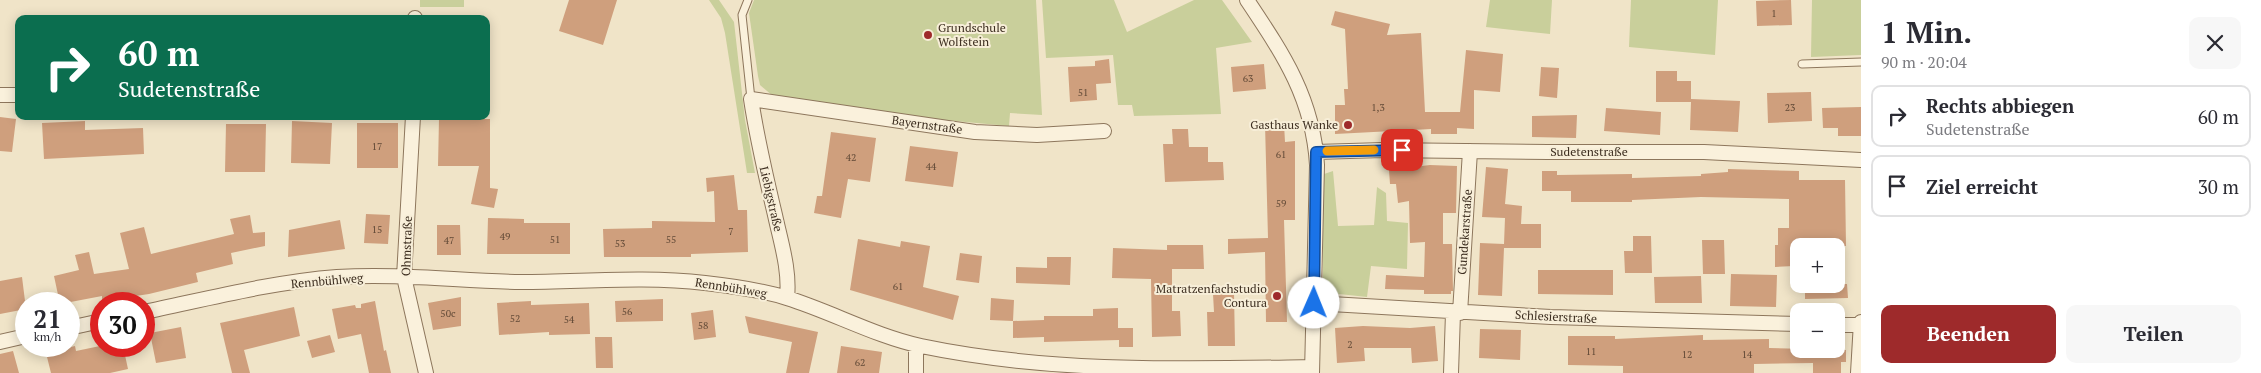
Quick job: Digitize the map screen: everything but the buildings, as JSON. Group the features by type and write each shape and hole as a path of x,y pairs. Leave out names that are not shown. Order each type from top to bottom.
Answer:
{"street":[{"path":"1247,0 1276,43 1299,86 1309,118 1316,152 1312,370"},
{"path":"0,95 15,95"},
{"name":"Bayernstraße","path":"751,99 975,132 1037,134 1104,131"},
{"name":"Liebigstraße","path":"751,99 760,154 786,263 787,298"},
{"name":"Ohmstraße","path":"414,120 404,277 426,373"},
{"name":"Sudetenstraße","path":"1316,152 1383,150 1704,152 1861,160"},
{"name":"Gundekarstraße","path":"1452,373 1470,151"},
{"name":"Rennbühlweg","path":"155,310 306,281 338,277 404,277 521,282 629,278 669,280 738,288 787,298 916,345 993,358 1119,369 1312,370"},
{"name":"Schlesierstraße","path":"1314,303 1456,313 1790,324"},
{"path":"1845,324 1861,323 1858,373"},
{"path":"0,342 15,339"},
{"path":"916,345 916,373"}],"lane":[{"path":"748,0 742,15 751,99"},
{"path":"1802,64 1861,62"}],"green space":[{"path":"420,0 464,0 464,7 420,7"},
{"path":"709,0 719,0 734,22 745,120 755,173 747,173 725,33 721,18"},
{"name":"Grundschule Wolfstein","path":"754,0 1036,0 1042,115 1010,113 1009,126 912,117 773,96 760,85 758,76 749,13"},
{"path":"1042,0 1114,0 1127,32 1194,0 1222,0 1252,42 1216,48 1221,114 1134,116 1132,105 1118,105 1113,55 1046,58"},
{"path":"1490,0 1552,0 1550,34 1486,27"},
{"path":"1631,0 1718,0 1715,55 1629,47"},
{"path":"1812,0 1861,0 1861,55 1811,57"},
{"path":"1333,171 1338,226 1374,225 1377,187 1386,193 1387,221 1408,223 1407,269 1371,266 1367,297 1330,293 1323,287 1323,181 1324,174"}],"slow traffic":[{"path":"1327,151 1374,150"}],"place":[{"name":"Grundschule Wolfstein","path":"928,35"},
{"name":"Gasthaus Wanke","path":"1348,125"},
{"name":"Matratzenfachstudio Contura","path":"1277,296"}],"route":[{"path":"1314,303 1316,152 1402,150"}]}
